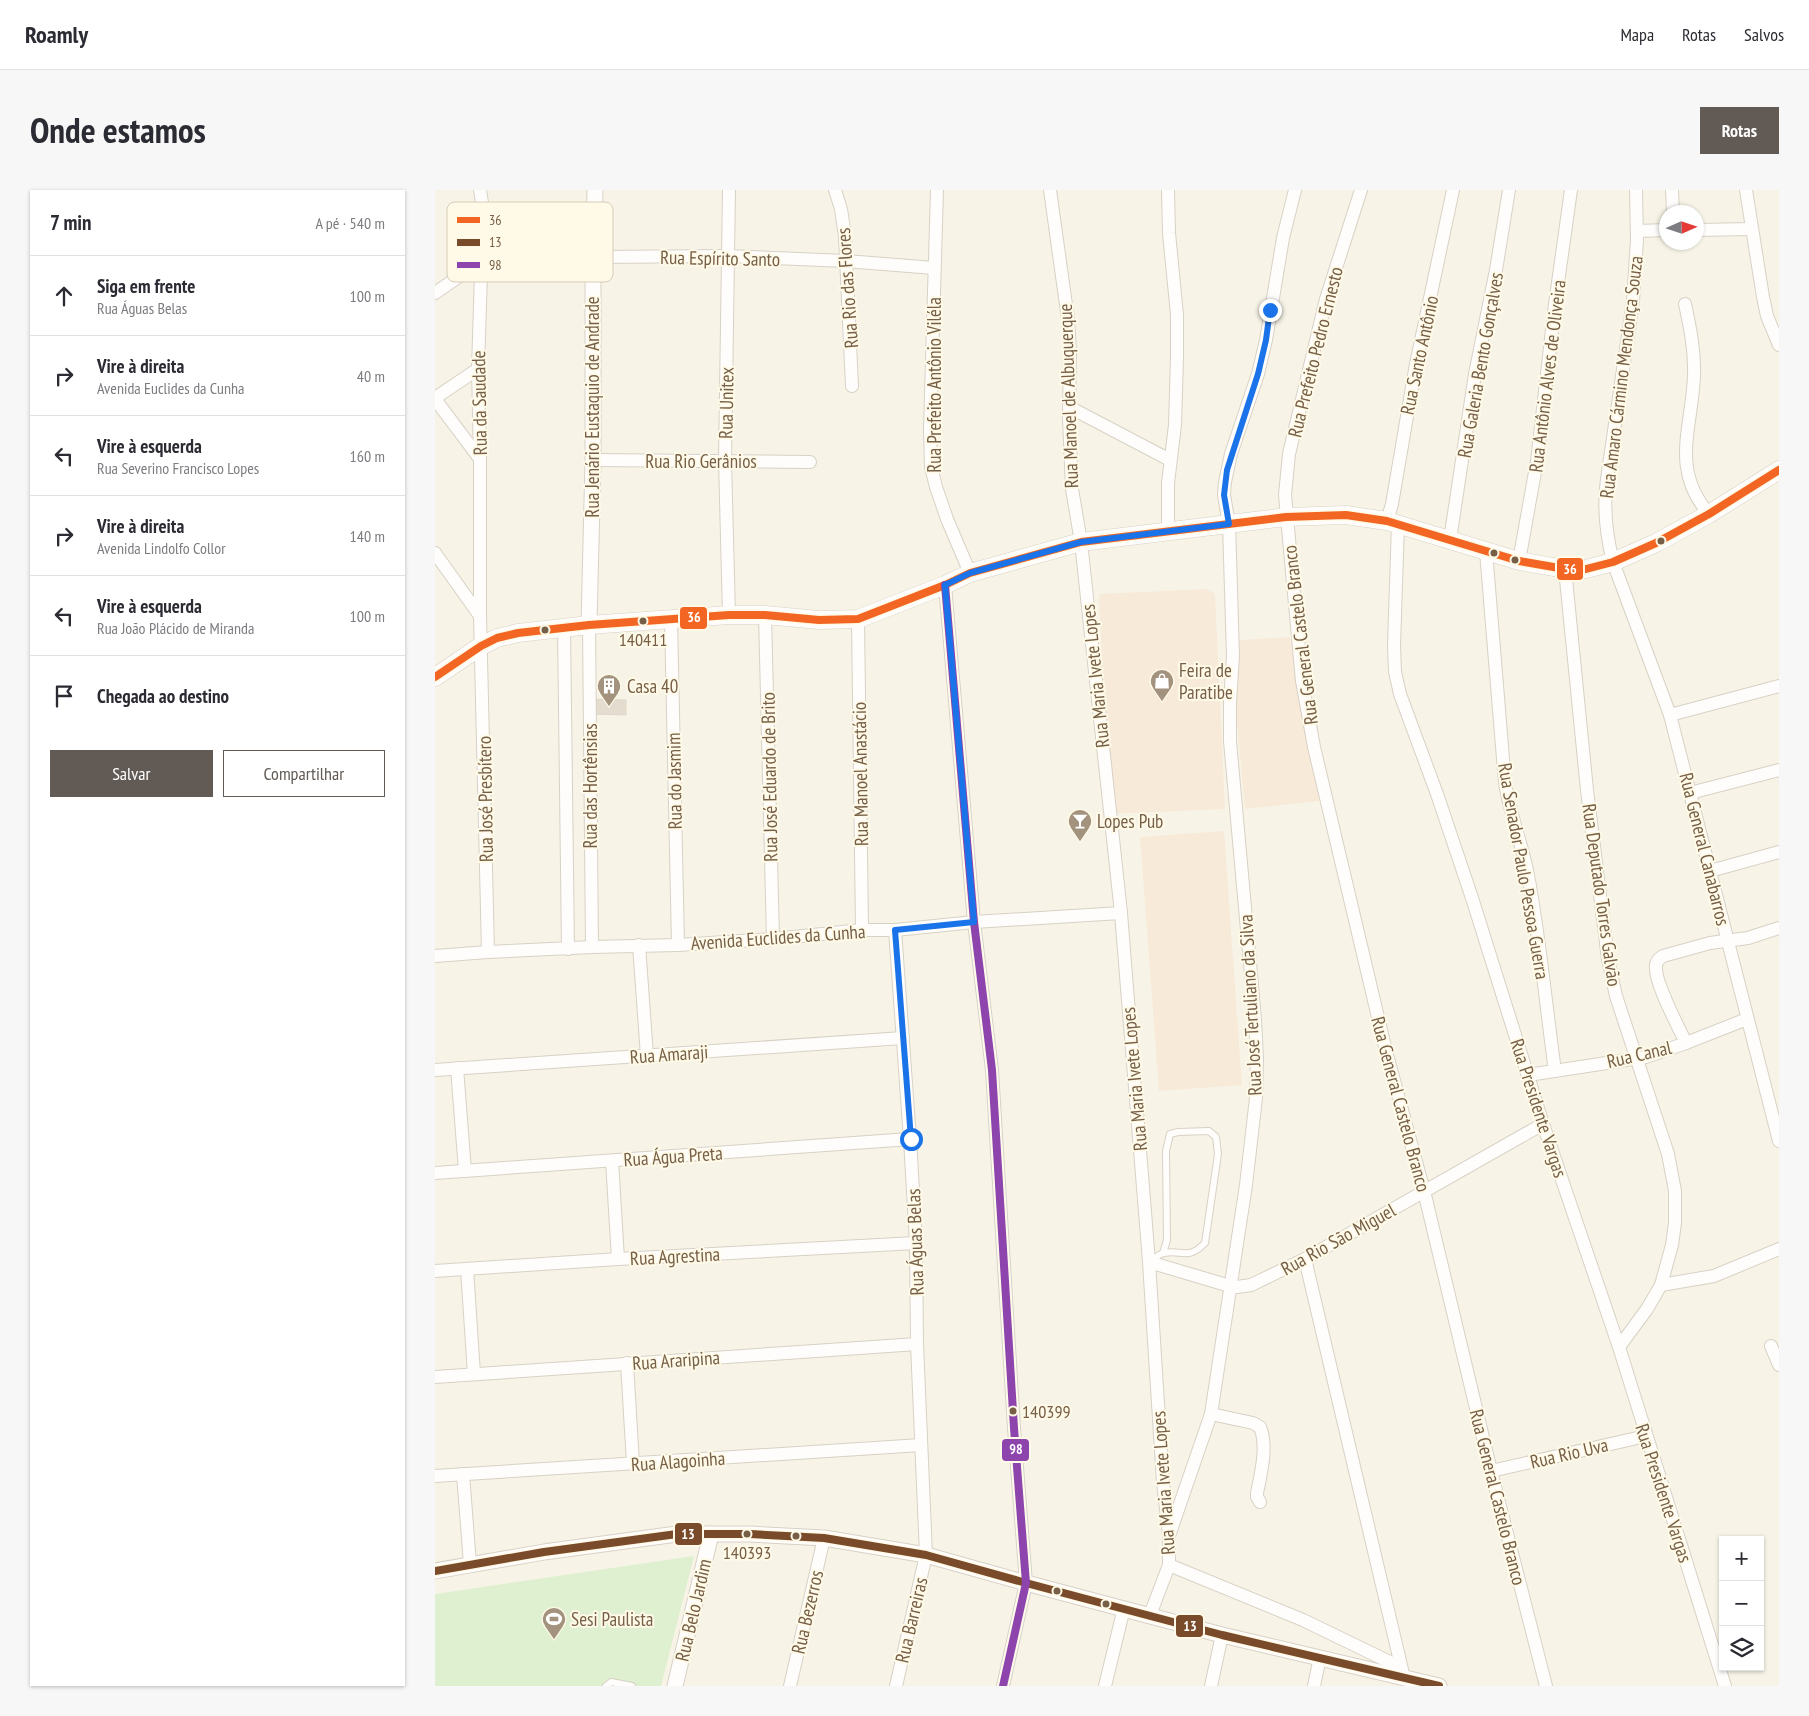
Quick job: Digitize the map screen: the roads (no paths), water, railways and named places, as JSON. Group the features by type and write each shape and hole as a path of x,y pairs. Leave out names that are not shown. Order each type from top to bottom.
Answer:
{"main road":[{"path":"435,677 481,646 497,638 530,631 671,618 729,615 765,615 819,620 859,618 945,585 970,573 1081,542 1286,516 1346,515 1393,522 1519,561 1565,569 1586,569 1613,562 1656,543 1709,514 1779,470"}],"street":[{"name":"Rua Unitex","path":"729,190 725,460 729,615"},
{"name":"Rua Rio das Flores","path":"835,190 841,209 845,236 852,386"},
{"name":"Rua Prefeito Antônio Viléla","path":"937,190 931,467 947,519 970,573"},
{"name":"Rua Manoel de Albuquerque","path":"1050,190 1068,319 1072,488 1081,542"},
{"path":"1168,190 1169,233 1177,315 1175,425 1168,483 1168,530"},
{"name":"Rua José Tertuliano da Silva","path":"1169,1535 1211,1414 1253,1128 1257,1059 1231,741 1230,702 1233,656 1229,524 1224,495 1227,470 1258,374 1266,340 1283,238 1295,190"},
{"name":"Rua Prefeito Pedro Ernesto","path":"1286,516 1285,494 1289,454 1327,299 1361,190"},
{"name":"Rua Santo Antônio","path":"1393,522 1392,504 1416,364 1453,190"},
{"name":"Rua Galeria Bento Gonçalves","path":"1450,540 1475,374 1497,270 1509,190"},
{"name":"Rua Antônio Alves de Oliveira","path":"1519,561 1537,461 1555,304 1571,190"},
{"name":"Rua Amaro Cármino Mendonça Souza","path":"1613,562 1607,539 1605,498 1633,301 1637,231 1636,190"},
{"path":"1672,190 1673,205"},
{"path":"1746,190 1765,306 1774,336 1779,345"},
{"path":"1704,230 1752,229"},
{"path":"1637,231 1659,230"},
{"name":"Rua Espírito Santo","path":"613,257 728,256 934,268"},
{"path":"435,293 451,282"},
{"name":"Rua da Saudade","path":"480,282 478,369 481,459 481,646"},
{"name":"Rua Jenário Eustaquio de Andrade","path":"589,625 593,460 593,282"},
{"path":"1685,304 1692,334 1694,375 1685,463 1696,496 1709,514"},
{"path":"478,369 435,398 481,459"},
{"path":"1069,407 1170,460"},
{"name":"Rua Rio Gerânios","path":"593,460 810,462"},
{"name":"Rua General Castelo Branco","path":"1286,516 1302,681 1307,712 1386,1050 1424,1191 1545,1686"},
{"name":"Rua Presidente Vargas","path":"1393,522 1395,672 1408,718 1437,794 1472,898 1543,1124 1619,1347 1725,1686"},
{"name":"Rua Maria Ivete Lopes","path":"1081,542 1121,913 1149,1262 1163,1482 1169,1535 1169,1565 1149,1615"},
{"name":"Rua Senador Paulo Pessoa Guerra","path":"1486,551 1505,783 1528,876 1542,966 1555,1071"},
{"path":"435,554 480,616"},
{"name":"Rua General Canabarros","path":"1613,562 1670,715 1779,1142"},
{"name":"Rua Deputado Torres Galvão","path":"1565,569 1587,790 1605,942 1616,996 1668,1154 1675,1191 1675,1223 1672,1245 1661,1286 1647,1309 1619,1347"},
{"path":"945,585 974,922 992,1070 1014,1428 1026,1583 1003,1686"},
{"name":"Rua José Eduardo de Brito","path":"765,615 773,939"},
{"name":"Rua do Jasmim","path":"671,618 678,945"},
{"name":"Rua Manoel Anastácio","path":"859,618 862,930"},
{"name":"Rua das Hortênsias","path":"589,625 591,946"},
{"name":"Rua das Hortênsias","path":"564,627 568,949"},
{"name":"Rua José Presbítero","path":"481,646 488,952"},
{"path":"1670,715 1779,686"},
{"path":"1690,793 1779,770"},
{"path":"1710,870 1779,852"},
{"name":"Avenida Euclides da Cunha","path":"435,956 568,949 591,946 678,945 773,939 862,930 895,930 974,922 1121,913"},
{"path":"1686,1043 1657,976 1656,963 1658,959 1710,943 1748,938 1779,928"},
{"name":"Rua Águas Belas","path":"895,930 911,1139 926,1555"},
{"path":"639,945 647,1056"},
{"name":"Rua Canal","path":"1528,1075 1653,1055 1747,1019"},
{"name":"Rua Amaraji","path":"435,1070 903,1038"},
{"path":"457,1068 465,1171"},
{"name":"Rua Rio São Miguel","path":"1149,1262 1230,1286 1251,1285 1305,1259 1543,1124"},
{"name":"Rua Água Preta","path":"435,1173 911,1139"},
{"path":"612,1161 618,1259"},
{"name":"Rua Agrestina","path":"435,1271 916,1243"},
{"path":"1661,1286 1714,1276 1779,1249"},
{"path":"1305,1259 1402,1672"},
{"path":"467,1269 475,1374"},
{"name":"Rua Araripina","path":"435,1376 917,1344"},
{"path":"1771,1346 1779,1365"},
{"path":"627,1363 633,1464"},
{"path":"1211,1414 1253,1423 1260,1427 1263,1437 1257,1493 1260,1502"},
{"name":"Rua Rio Uva","path":"1491,1470 1646,1436"},
{"name":"Rua Alagoinha","path":"435,1476 921,1446"},
{"path":"463,1474 470,1564"},
{"path":"435,1570 544,1552 677,1534 751,1534 824,1538 926,1555 1222,1635 1320,1657 1402,1672"},
{"name":"Rua Belo Jardim","path":"675,1686 711,1534"},
{"name":"Rua Bezerros","path":"790,1686 824,1538"},
{"name":"Rua Barreiras","path":"896,1686 926,1555"},
{"path":"1169,1565 1303,1620 1422,1684 1439,1686"},
{"path":"1105,1686 1124,1608"},
{"path":"1211,1686 1222,1635"},
{"path":"1314,1686 1320,1657"}],"lane":[{"path":"1149,1262 1163,1253 1197,1251 1205,1243 1219,1154 1216,1137 1209,1131 1170,1134 1166,1151 1167,1240 1163,1253"},
{"path":"606,1686 611,1682 632,1686"}],"place":[{"name":"140411","path":"643,621"},
{"name":"Feira de Paratibe","path":"1162,702"},
{"name":"Casa 40","path":"609,707"},
{"name":"Lopes Pub","path":"1080,842"},
{"name":"140399","path":"1013,1411"},
{"name":"140393","path":"747,1534"},
{"name":"Sesi Paulista","path":"554,1640"}]}
